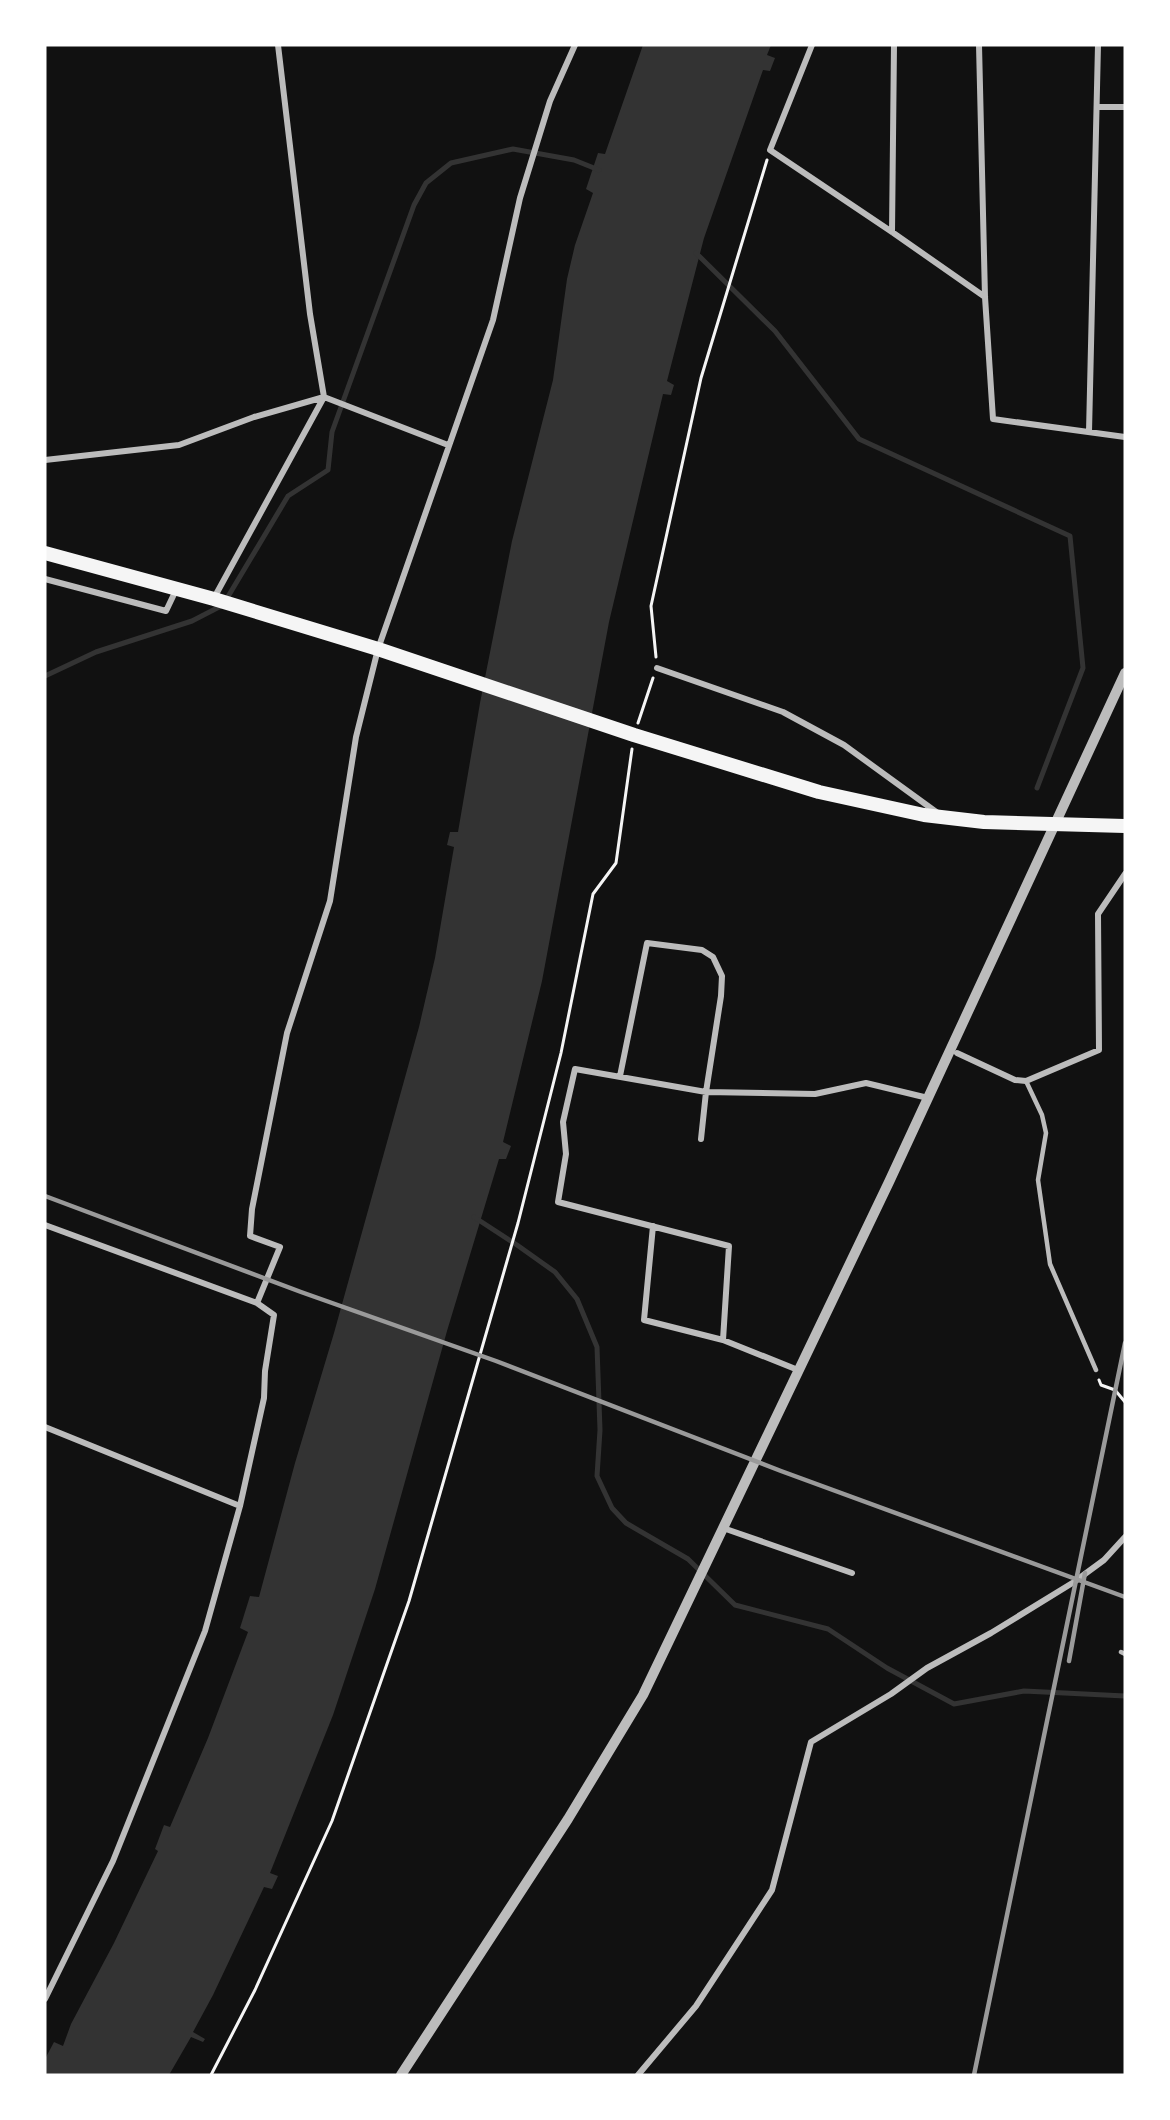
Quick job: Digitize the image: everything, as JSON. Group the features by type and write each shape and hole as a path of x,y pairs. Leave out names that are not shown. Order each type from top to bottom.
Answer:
{"main road":[{"path":"45,553 214,599 378,649 634,735 819,792 901,811 984,822 1125,826"}],"street":[{"path":"214,599 324,397 310,314 278,45"},
{"path":"257,1304 280,1247 250,1236 252,1209 287,1033 330,901 356,737 378,649 493,320 520,198 550,100 575,45"},
{"path":"812,45 770,150 985,297"},
{"path":"892,232 894,45"},
{"path":"979,45 985,297 993,419 1125,437"},
{"path":"1089,432 1098,45"},
{"path":"1097,107 1125,107"},
{"path":"45,460 179,445 254,417 324,397 448,445"},
{"path":"45,579 166,611 176,589"},
{"path":"657,668 783,712 844,745 944,817"},
{"path":"401,2075 568,1820 643,1695 928,1098 1125,673"},
{"path":"957,1053 1016,1080 1026,1081 1099,1050 1098,914 1125,874"},
{"path":"620,1076 647,942 702,950 713,957 722,976 721,996 701,1139"},
{"path":"723,1340 729,1246 558,1202 566,1154 563,1122 576,1069 706,1092 815,1094 866,1083 928,1098"},
{"path":"45,1225 257,1304 274,1315 264,1371 264,1398 240,1506 205,1631 113,1861 45,1998"},
{"path":"653,1226 644,1320 723,1340 798,1370"},
{"path":"45,1426 240,1506"},
{"path":"723,1528 852,1573"},
{"path":"638,2075 696,2006 772,1890 811,1742 899,1688 925,1669 991,1633 1074,1582 1104,1560 1125,1537"}],"lane":[{"path":"1026,1081 1042,1115 1046,1133 1038,1180 1050,1264 1096,1370"}],"path":[{"path":"211,2075 255,1990 332,1821 409,1601 518,1223 561,1053 593,894 616,863 634,735 657,668 651,606 701,378 770,150"},
{"path":"1096,1370 1101,1385 1115,1390 1125,1402"}],"shaded area":[{"path":"643,45 771,45 767,55 775,58 770,71 763,70 704,238 667,381 674,385 671,395 663,394 609,622 542,981 503,1142 511,1146 506,1159 499,1159 447,1331 375,1589 333,1715 270,1873 278,1876 272,1889 264,1887 193,2032 205,2039 203,2042 191,2037 169,2075 45,2075 45,2059 54,2042 63,2046 71,2024 114,1943 158,1851 155,1849 164,1825 170,1827 208,1738 248,1632 240,1628 250,1596 259,1597 419,1027 435,958 454,847 447,845 450,832 458,832 480,703 512,541 553,380 567,279 575,245 593,193 586,189 598,153 605,154"}],"waterway":[{"path":"45,676 96,652 192,621 223,605 288,496 328,470 332,432 414,205 426,183 451,163 513,149 574,160 599,170"},
{"path":"696,253 775,331 859,439 1070,536 1083,668 1037,788"},
{"path":"474,1217 555,1272 577,1299 597,1347 600,1430 597,1476 612,1508 626,1523 688,1559 735,1605 828,1629 887,1668 954,1704 1024,1691 1125,1696"}],"railway":[{"path":"45,1196 301,1292 496,1361 781,1471 1125,1597"},
{"path":"974,2075 1125,1343"},
{"path":"1069,1661 1085,1573"}]}
